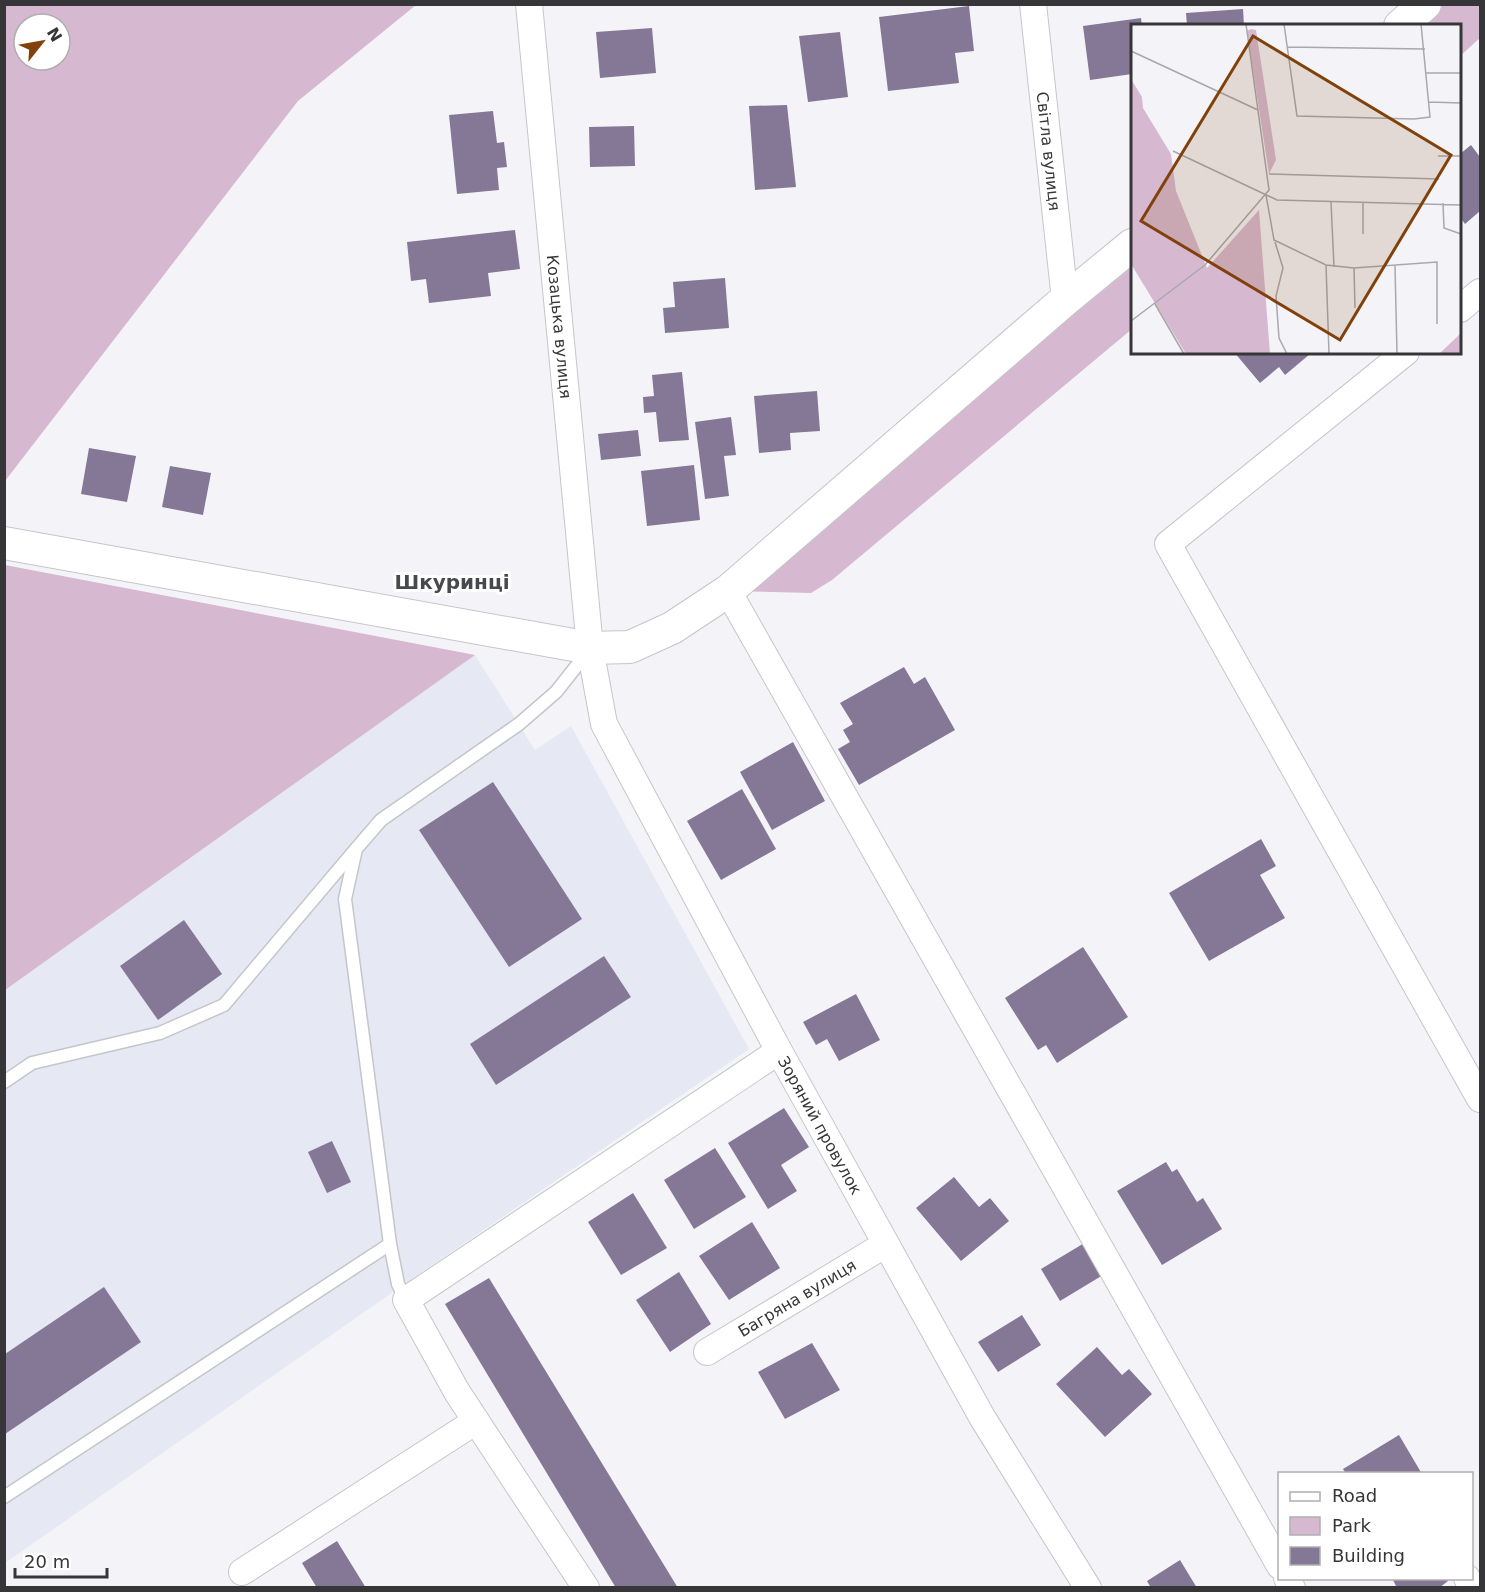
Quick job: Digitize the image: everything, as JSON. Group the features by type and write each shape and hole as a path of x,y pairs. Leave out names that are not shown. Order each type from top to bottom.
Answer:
{"street":[{"name":"Козацька вулиця","path":"529,4 590,648"},
{"name":"Світла вулиця","path":"1033,4 1065,300"},
{"path":"1402,24 1425,4"},
{"path":"4,543 590,648 630,647 672,628 728,591 1131,246"},
{"path":"1461,308 1480,292"},
{"path":"1404,354 1168,544 1480,1099"},
{"path":"728,591 1278,1562"},
{"name":"Зоряний провулок","path":"590,648 604,724 779,1051 982,1417 1088,1587"},
{"path":"586,1587 457,1392 406,1300 779,1051"},
{"name":"Багряна вулиця","path":"707,1352 886,1244"},
{"path":"242,1572 476,1421"}],"lane":[{"path":"4,1082 32,1063 160,1034 224,1005 381,820 534,712 556,692 590,648"},
{"path":"356,849 345,899 390,1244 398,1284 406,1300"},
{"path":"4,1497 390,1244"}],"shaded area":[{"path":"475,655 535,750 571,726 749,1049 416,1276 5,1563 4,990"}],"green space":[{"path":"5,4 416,5 298,101 5,481"},
{"path":"1425,5 1480,5 1480,38 1461,55 1461,24 1402,24"},
{"path":"1131,246 1131,330 832,580 811,593 728,591"},
{"path":"5,565 475,655 5,990"}],"building":[{"path":"969,6 974,51 955,53 959,83 888,91 879,17"},
{"path":"1243,9 1244,24 1187,24 1186,13"},
{"path":"1141,18 1142,24 1131,24 1131,74 1090,80 1083,26"},
{"path":"652,28 656,73 600,78 596,32"},
{"path":"840,32 848,97 808,102 799,36"},
{"path":"787,105 796,187 755,190 749,106"},
{"path":"493,111 497,143 504,142 507,167 497,168 499,190 457,194 449,115"},
{"path":"634,126 635,166 590,167 589,127"},
{"path":"1471,145 1480,157 1480,211 1465,224 1461,218 1461,153"},
{"path":"515,230 520,269 488,273 491,296 429,303 426,279 411,281 407,242"},
{"path":"725,278 729,328 665,333 663,308 675,307 673,282"},
{"path":"1236,354 1310,354 1285,375 1279,367 1260,383"},
{"path":"682,372 689,440 659,442 656,412 644,413 643,397 654,396 652,375"},
{"path":"817,391 820,431 790,433 791,450 759,453 754,396"},
{"path":"731,417 736,455 724,456 729,496 705,499 695,422"},
{"path":"638,430 641,456 601,460 598,434"},
{"path":"89,448 136,456 127,502 81,494"},
{"path":"694,465 700,520 647,526 641,471"},
{"path":"170,466 211,473 203,515 162,507"},
{"path":"904,667 914,684 925,677 955,730 859,785 838,749 850,742 843,730 853,724 840,703"},
{"path":"793,742 825,801 772,830 740,772"},
{"path":"493,782 582,919 509,967 419,830"},
{"path":"742,789 776,849 721,880 687,821"},
{"path":"1261,839 1276,866 1260,875 1285,918 1209,961 1169,893"},
{"path":"184,920 222,974 158,1020 120,966"},
{"path":"1083,947 1128,1017 1057,1063 1046,1045 1038,1050 1005,998"},
{"path":"604,956 631,997 496,1085 470,1044"},
{"path":"856,994 880,1040 839,1061 827,1039 816,1045 803,1022"},
{"path":"784,1108 809,1147 781,1165 797,1191 768,1209 728,1143"},
{"path":"332,1141 351,1182 327,1193 308,1152"},
{"path":"715,1148 746,1197 694,1229 664,1180"},
{"path":"1166,1162 1172,1172 1177,1169 1197,1202 1203,1198 1222,1229 1162,1265 1117,1191"},
{"path":"954,1177 979,1207 990,1198 1009,1221 961,1261 916,1208"},
{"path":"633,1193 667,1248 621,1275 588,1222"},
{"path":"752,1222 780,1268 729,1300 699,1256"},
{"path":"1086,1242 1103,1275 1060,1301 1041,1269"},
{"path":"679,1272 711,1324 670,1352 636,1300"},
{"path":"489,1278 678,1588 616,1588 445,1304"},
{"path":"104,1287 141,1342 5,1434 5,1354"},
{"path":"1022,1315 1041,1345 998,1372 978,1342"},
{"path":"812,1343 840,1390 785,1419 758,1372"},
{"path":"1097,1347 1122,1375 1129,1369 1152,1394 1105,1437 1056,1384"},
{"path":"1399,1435 1421,1472 1345,1472 1343,1469"},
{"path":"337,1541 366,1588 317,1588 302,1563"},
{"path":"1180,1560 1197,1588 1151,1588 1147,1581"},
{"path":"1393,1580 1448,1581 1439,1588 1397,1588"}],"district":[{"name":"Шкуринці","path":"452,582"}]}
